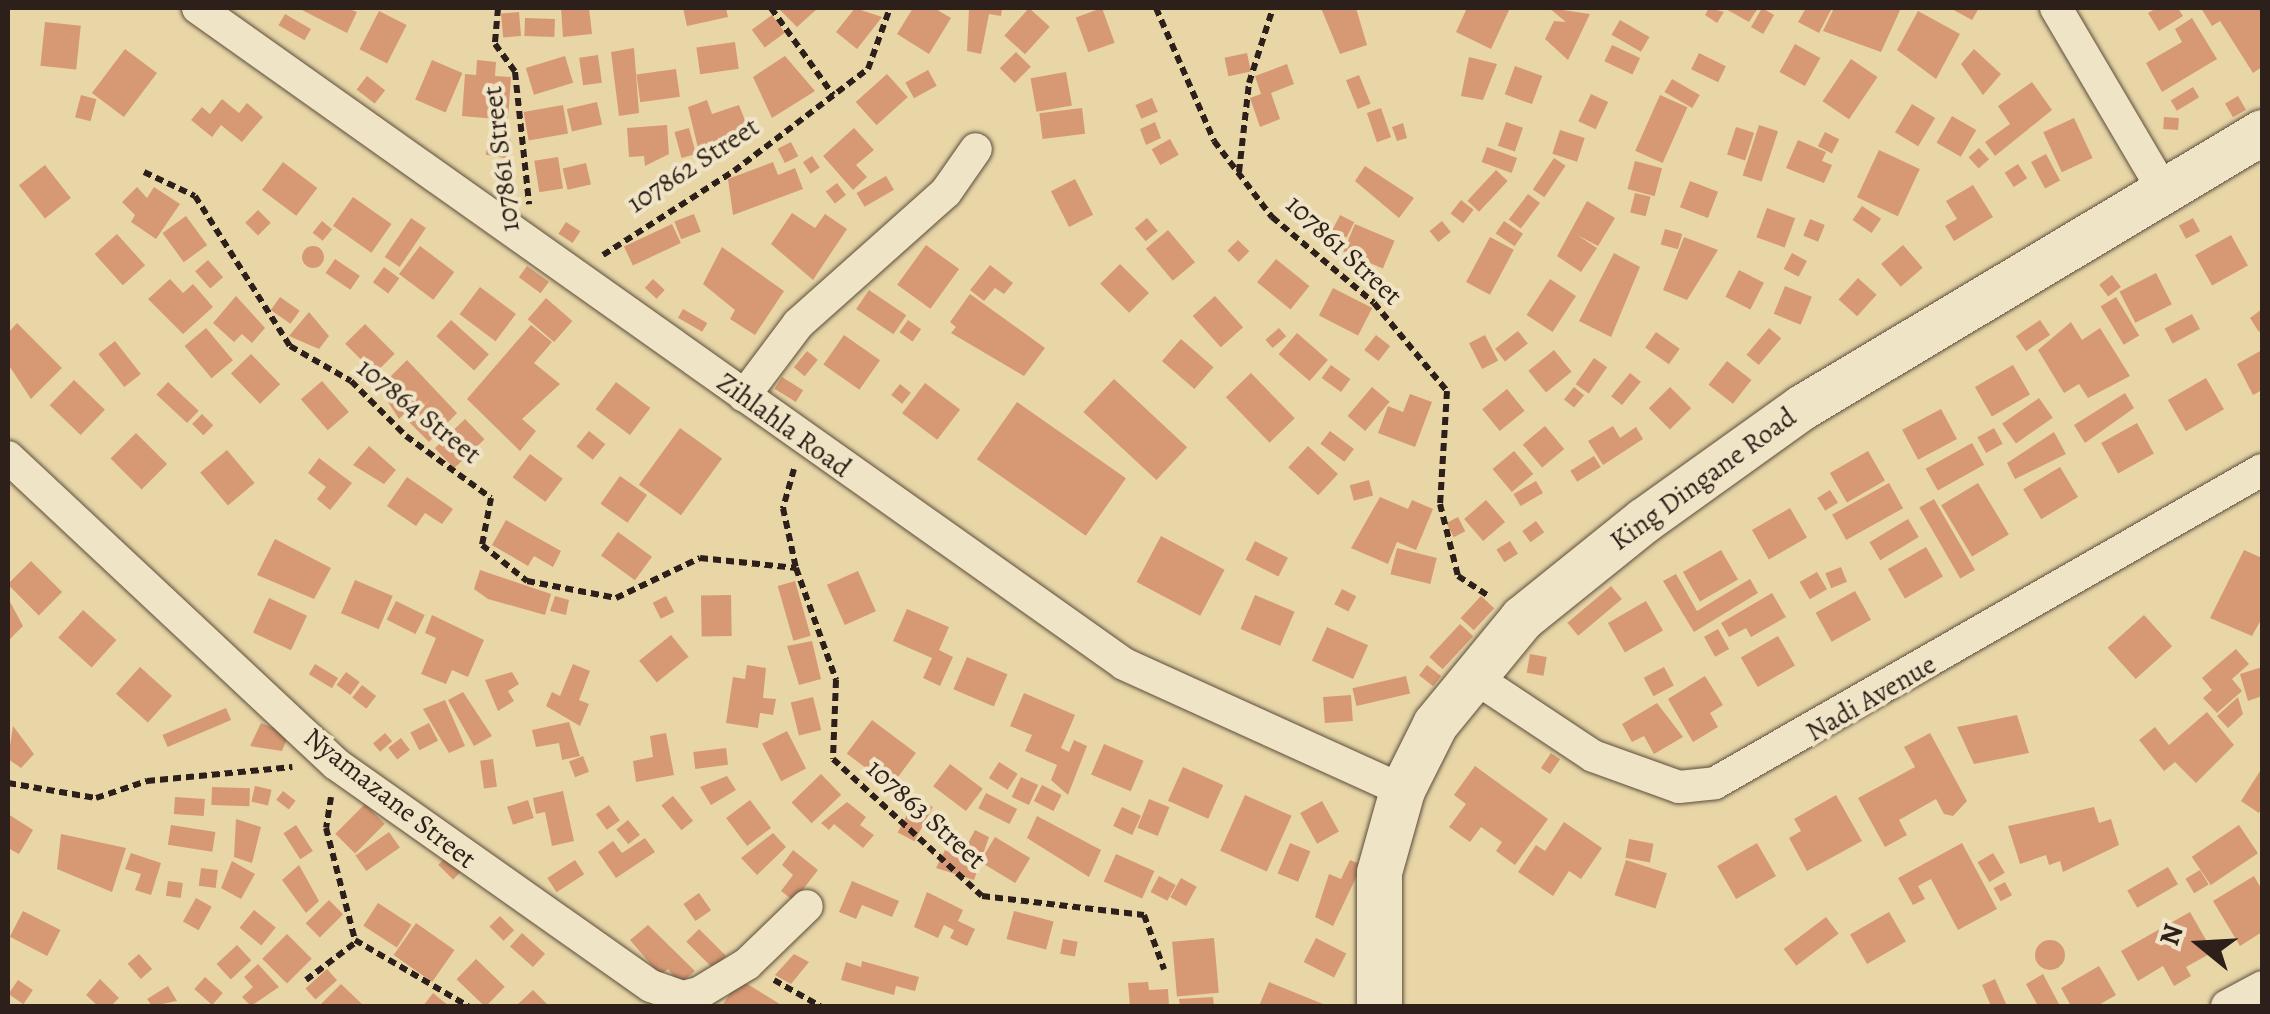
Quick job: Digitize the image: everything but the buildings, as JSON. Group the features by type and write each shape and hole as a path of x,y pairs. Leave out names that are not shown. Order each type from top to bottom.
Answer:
{"street":[{"name":"Zihlahla Road","path":"198,8 535,251 580,276 1124,664 1402,790"},
{"path":"2056,8 2163,190"},
{"name":"King Dingane Road","path":"1380,1006 1379,872 1402,790 1435,724 1471,675 1522,618 1644,520 1802,406 2262,132"},
{"path":"744,396 798,324 946,192 976,149"},
{"name":"Nyamazane Street","path":"8,457 336,764 650,986 683,997 747,964 807,906"},
{"name":"Nadi Avenue","path":"1471,675 1593,756 1679,787 1716,783 2262,470"},
{"path":"2227,1006 2262,987"}],"path":[{"name":"107861 Street","path":"498,8 495,44 515,72 535,251"},
{"path":"771,8 833,96"},
{"name":"107862 Street","path":"580,276 625,235 734,171 868,68 890,8"},
{"name":"107861 Street","path":"1156,8 1214,141 1272,218 1374,303 1447,391 1440,504 1458,576 1522,618"},
{"path":"1239,174 1249,83 1273,8"},
{"name":"107864 Street","path":"144,172 194,196 290,346 351,381 406,436 490,498 482,546 527,580 616,598 700,558 796,568"},
{"name":"107863 Street","path":"803,438 783,508 796,568 836,680 832,759 982,896 1144,915 1164,969"},
{"path":"8,783 96,798 147,780 336,764 326,828 356,942 468,1006"},
{"path":"306,980 356,942"},
{"path":"747,964 820,1006"}]}
